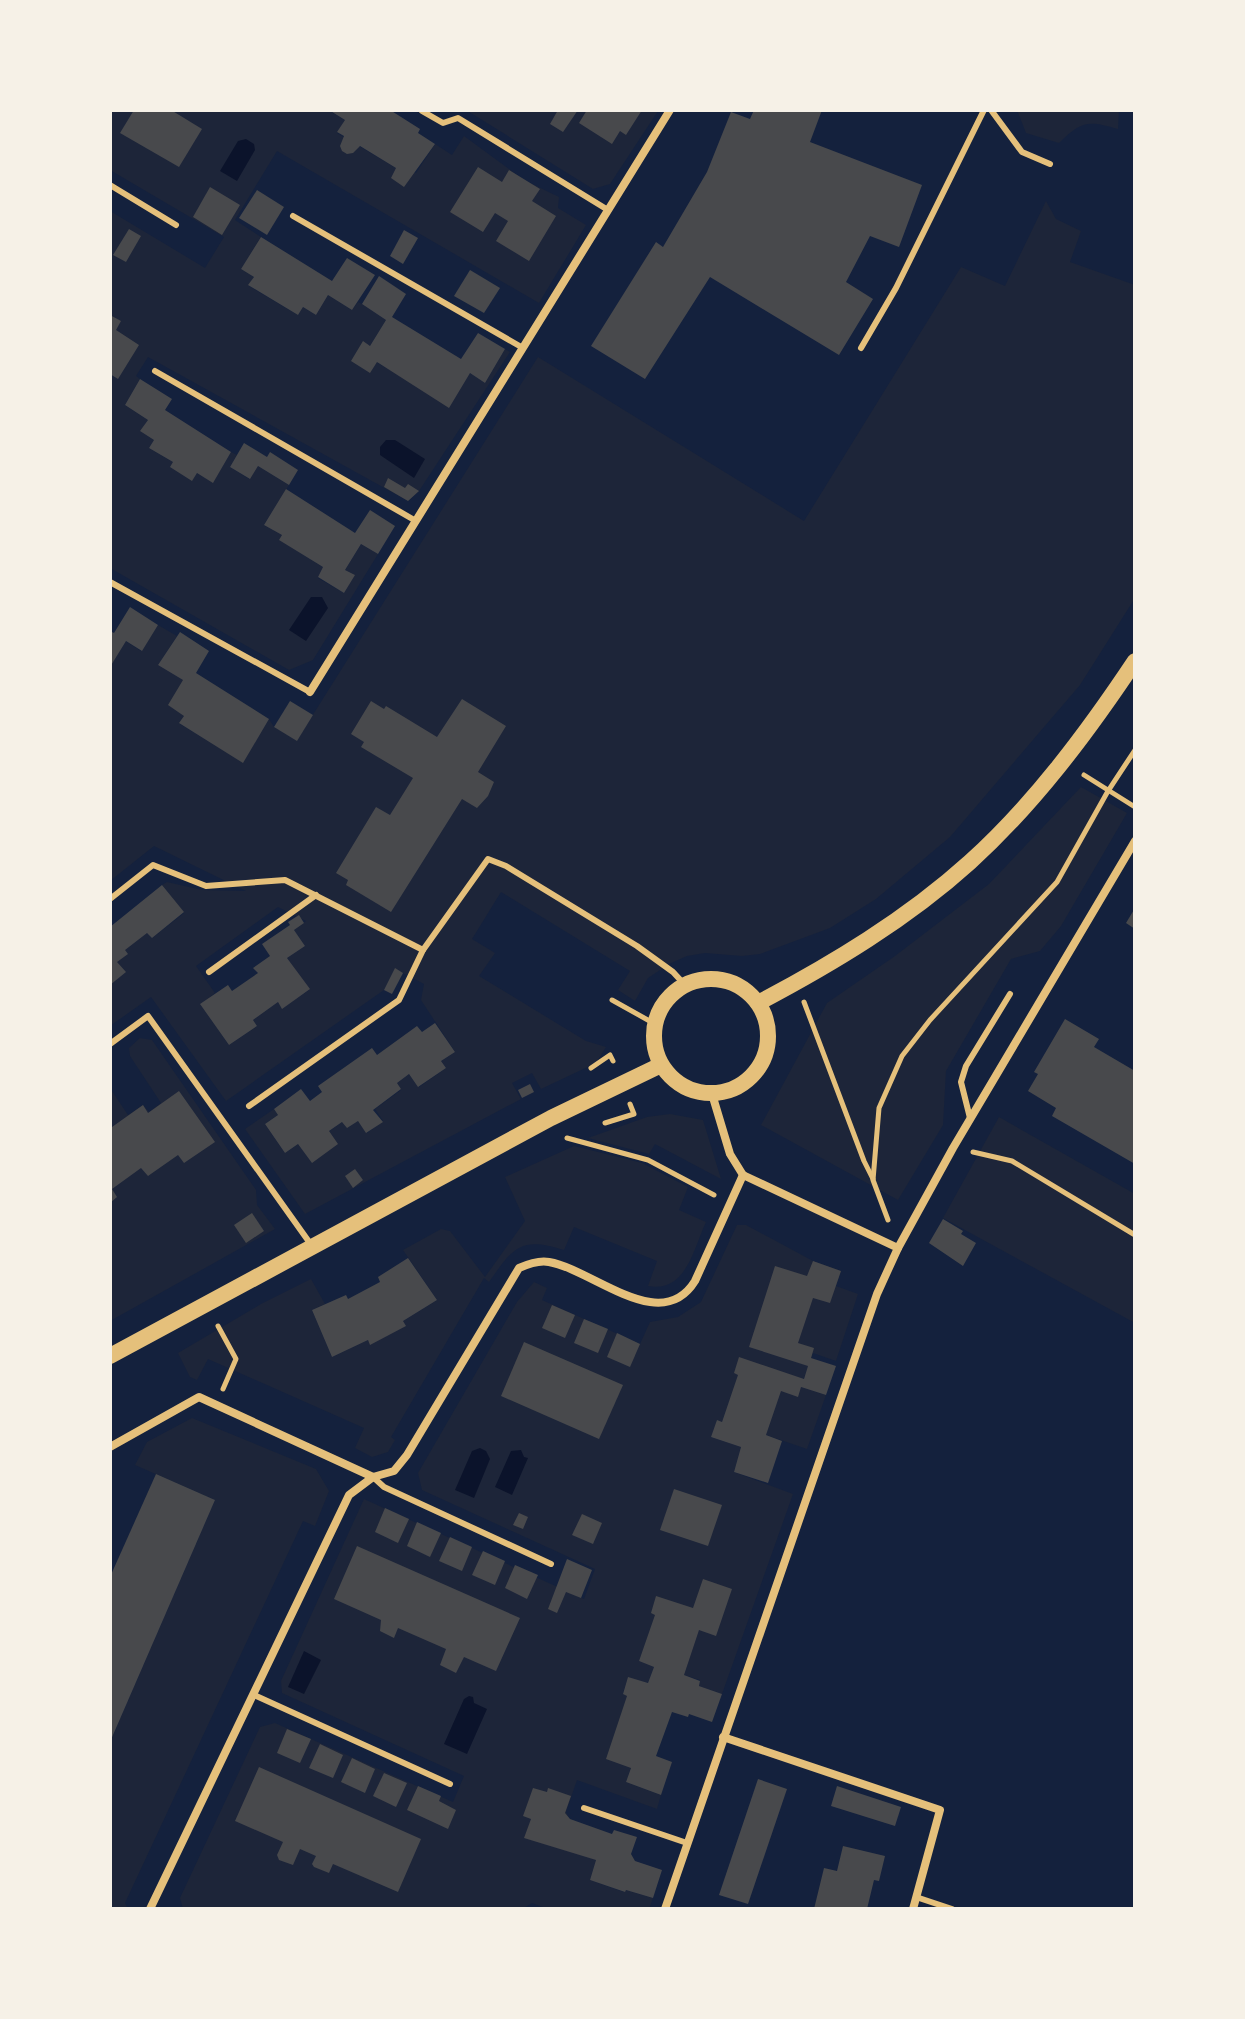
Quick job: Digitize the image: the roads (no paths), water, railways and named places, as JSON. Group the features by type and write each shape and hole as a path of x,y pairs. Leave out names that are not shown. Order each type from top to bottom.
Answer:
{"main road":[{"path":"758,1003 854,948 969,863 1015,818 1063,761 1135,661"},
{"path":"702,980 721,980 735,984 758,1003 767,1028 767,1045 763,1059 744,1083 729,1091 712,1094 695,1092 681,1085 661,1065 654,1041 655,1024 669,997 685,985 702,980"},
{"path":"110,1356 532,1128 661,1065"}],"street":[{"path":"310,692 670,110"},
{"path":"665,1909 877,1294 898,1248 970,1118 1135,841"},
{"path":"712,1094 730,1154 743,1175 898,1248"},
{"path":"150,1909 349,1495 373,1477 394,1471 407,1455 519,1268 546,1261 645,1302 668,1303 687,1292 743,1175"},
{"path":"110,1447 199,1397 373,1477"},
{"path":"723,1737 940,1810 913,1909"}],"lane":[{"path":"861,348 896,288 984,110"},
{"path":"991,110 1022,152 1050,164"},
{"path":"422,111 443,123 458,118 608,210"},
{"path":"110,185 176,225"},
{"path":"293,216 523,348"},
{"path":"155,371 416,521"},
{"path":"110,582 310,692"},
{"path":"249,1106 399,1000 423,950 488,859 506,866 637,946 673,972 685,985"},
{"path":"110,899 153,865 206,886 285,880 423,950"},
{"path":"209,972 316,895"},
{"path":"970,1118 961,1082 966,1066 1010,994"},
{"path":"110,1044 148,1016 312,1246"},
{"path":"373,1477 384,1487 551,1564"},
{"path":"254,1695 450,1784"},
{"path":"584,1808 687,1843"},
{"path":"916,1897 952,1909"}]}
